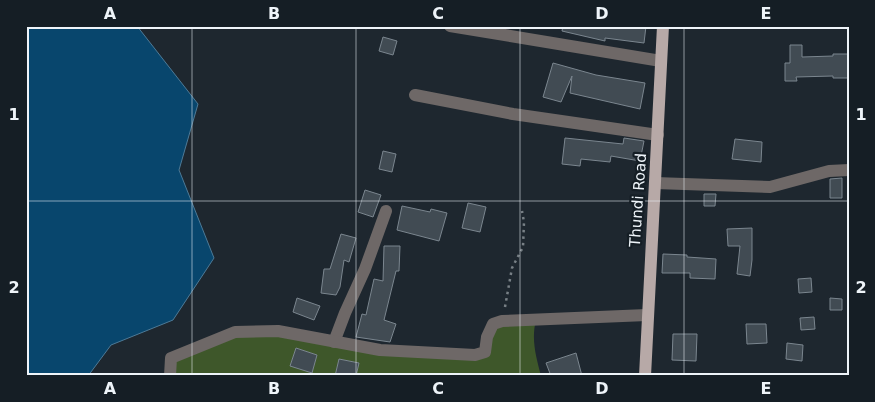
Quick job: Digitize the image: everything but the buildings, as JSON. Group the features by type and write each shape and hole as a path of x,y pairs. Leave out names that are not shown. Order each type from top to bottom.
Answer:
{"main road":[{"name":"Thundi Road","path":"645,376 663,26"}],"street":[{"path":"450,26 661,61"},
{"path":"415,95 513,114 658,135"},
{"path":"655,183 770,187 829,171 849,170"},
{"path":"334,342 365,269 386,211"},
{"path":"170,376 171,358 235,332 278,331 380,350 475,355 485,352 492,324 502,321 647,315"}],"path":[{"path":"502,321 512,268 523,247 524,222 522,211"}],"green space":[{"path":"536,320 534,341 541,376 170,376 171,358 235,332 334,342 485,352 493,324"}],"water":[{"path":"26,26 137,26 198,104 179,170 214,258 173,320 111,345 88,376 26,376"}]}
